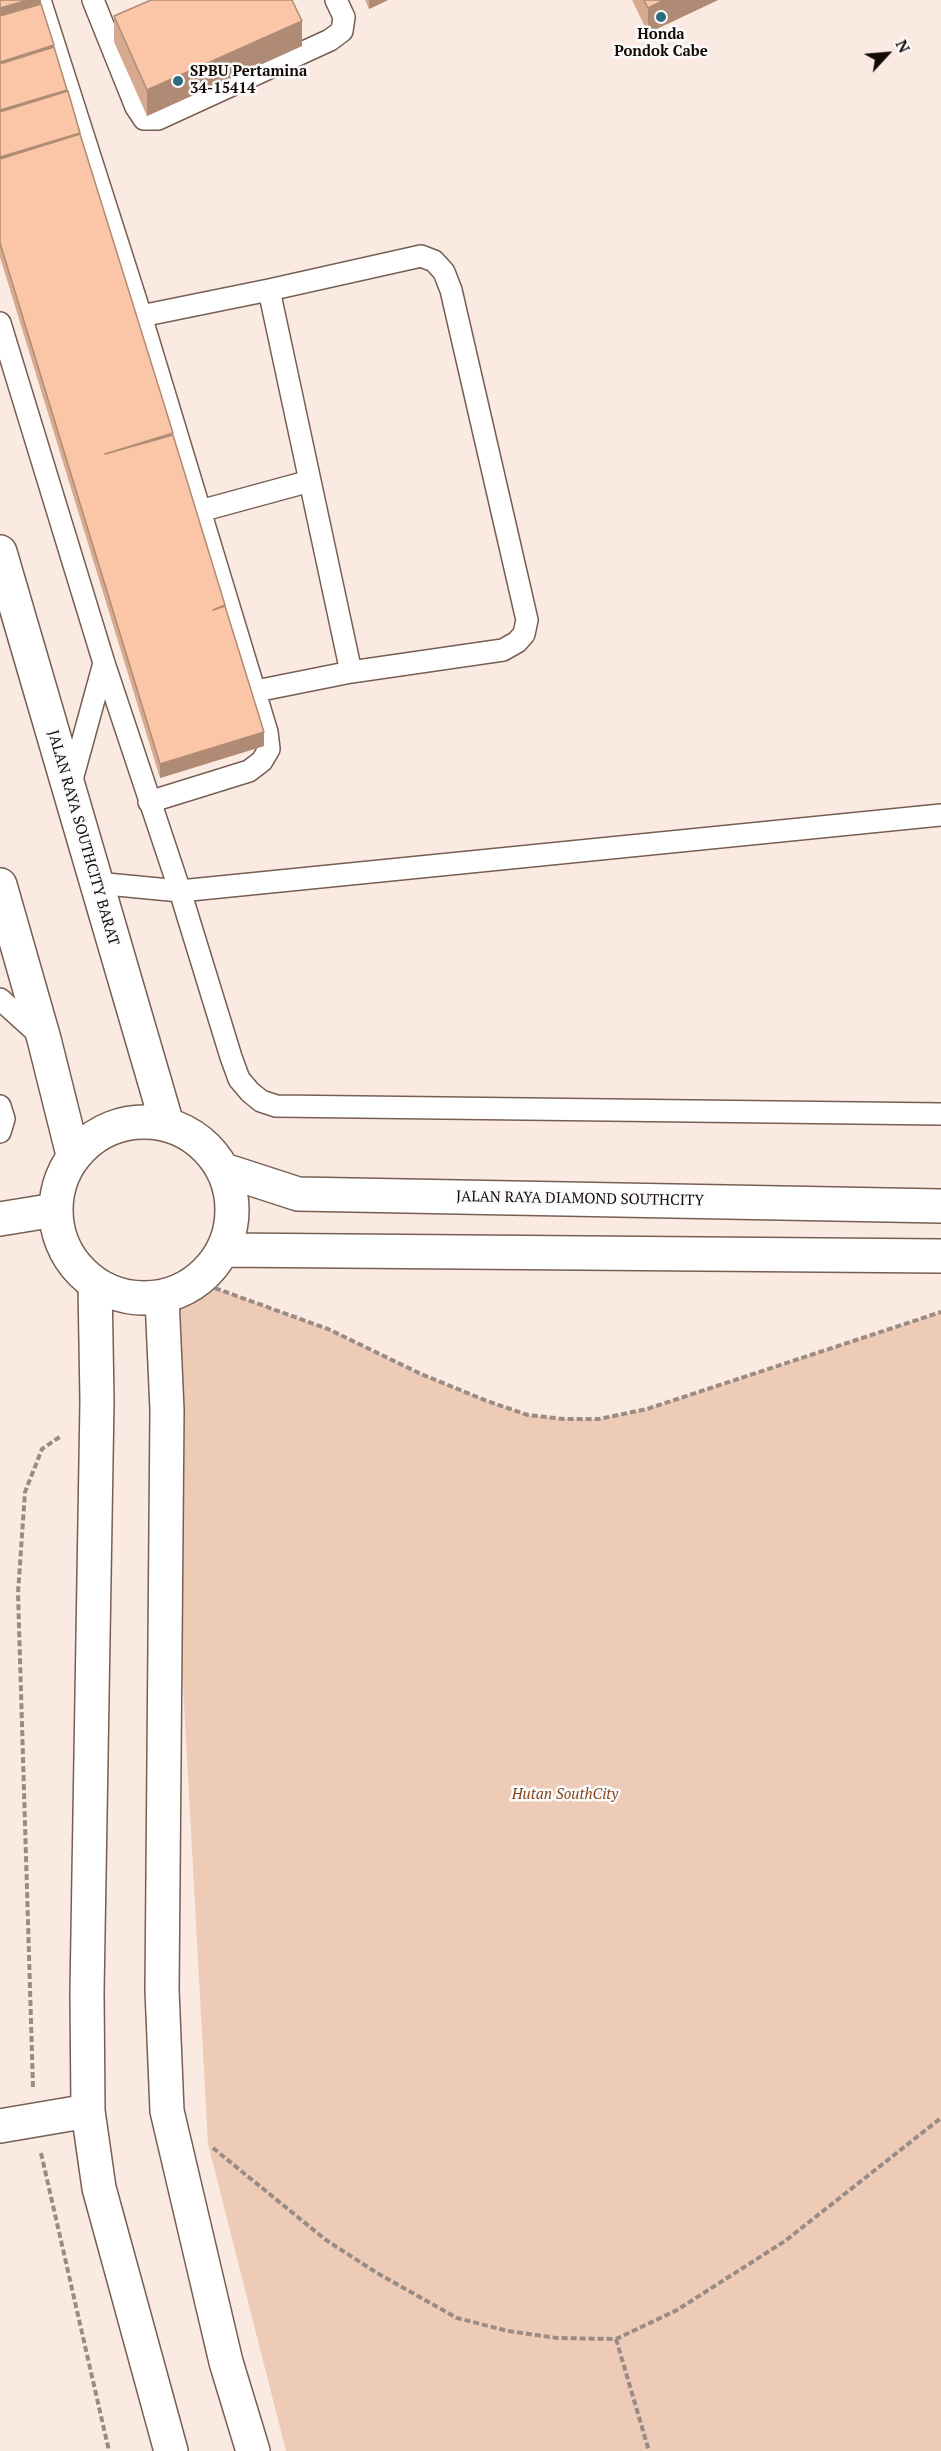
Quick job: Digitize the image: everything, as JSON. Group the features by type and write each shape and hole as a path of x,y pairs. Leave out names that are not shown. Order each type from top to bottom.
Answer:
{"street":[{"name":"JALAN RAYA SOUTHCITY BARAT","path":"0,552 167,1124"},
{"path":"0,885 74,1155"},
{"path":"133,1122 167,1124 200,1141 224,1170 232,1196 233,1224 224,1250 198,1282 162,1298 127,1298 95,1285 74,1265 59,1239 55,1210 60,1181 74,1155 100,1133 133,1122"},
{"name":"JALAN RAYA DIAMOND SOUTHCITY","path":"224,1170 298,1194 941,1206"},
{"path":"0,1219 55,1210"},
{"path":"224,1250 941,1256"},
{"path":"95,1285 96,1412 87,1992 88,2112 99,2188 171,2451"},
{"path":"162,1298 167,1410 162,1989 167,2111 226,2362 253,2451"},
{"path":"0,2126 88,2112"}],"lane":[{"path":"40,0 141,316 267,732 269,749 262,762 249,771 149,802"},
{"path":"93,0 136,107 144,119 158,119 330,40 342,31 344,17 336,0"},
{"path":"141,316 421,256 434,261 444,272 450,290 527,620 524,634 517,642 503,650 351,672 256,691"},
{"path":"269,290 351,672"},
{"path":"0,323 104,663 180,891 239,1079 250,1092 261,1101 276,1106 941,1114"},
{"path":"200,511 310,481"},
{"path":"69,789 104,663"},
{"path":"96,883 180,891 941,815"},
{"path":"0,999 44,1039"},
{"path":"0,1106 4,1119 0,1132"}],"path":[{"path":"198,1282 328,1329 421,1374 488,1401 528,1415 564,1419 599,1419 647,1409 941,1312"},
{"path":"96,1412 42,1449 25,1492 18,1593 34,2121 109,2451"},
{"path":"210,2155 208,2144 326,2240 377,2273 457,2318 508,2331 557,2338 616,2339 677,2310 785,2241 941,2118"},
{"path":"616,2339 649,2451"}],"green space":[{"name":"Hutan SouthCity","path":"198,1282 328,1329 421,1374 487,1401 528,1415 564,1419 599,1419 647,1409 941,1312 941,2451 286,2451 208,2144 162,1298"}],"building":[{"path":"0,0 28,0 0,8"},
{"name":"SPBU Pertamina 34-15414","path":"151,0 292,0 302,21 147,90 114,16"},
{"path":"644,0 664,0 648,8"},
{"path":"41,4 54,45 0,62 0,16"},
{"path":"54,47 67,90 0,110 0,64"},
{"path":"68,91 80,133 0,157 0,112"},
{"path":"80,134 173,433 105,454 173,435 225,605 213,610 225,606 264,732 160,764 0,243 0,159"}],"place":[{"name":"Honda Pondok Cabe","path":"661,17"},
{"name":"SPBU Pertamina 34-15414","path":"178,81"}]}
